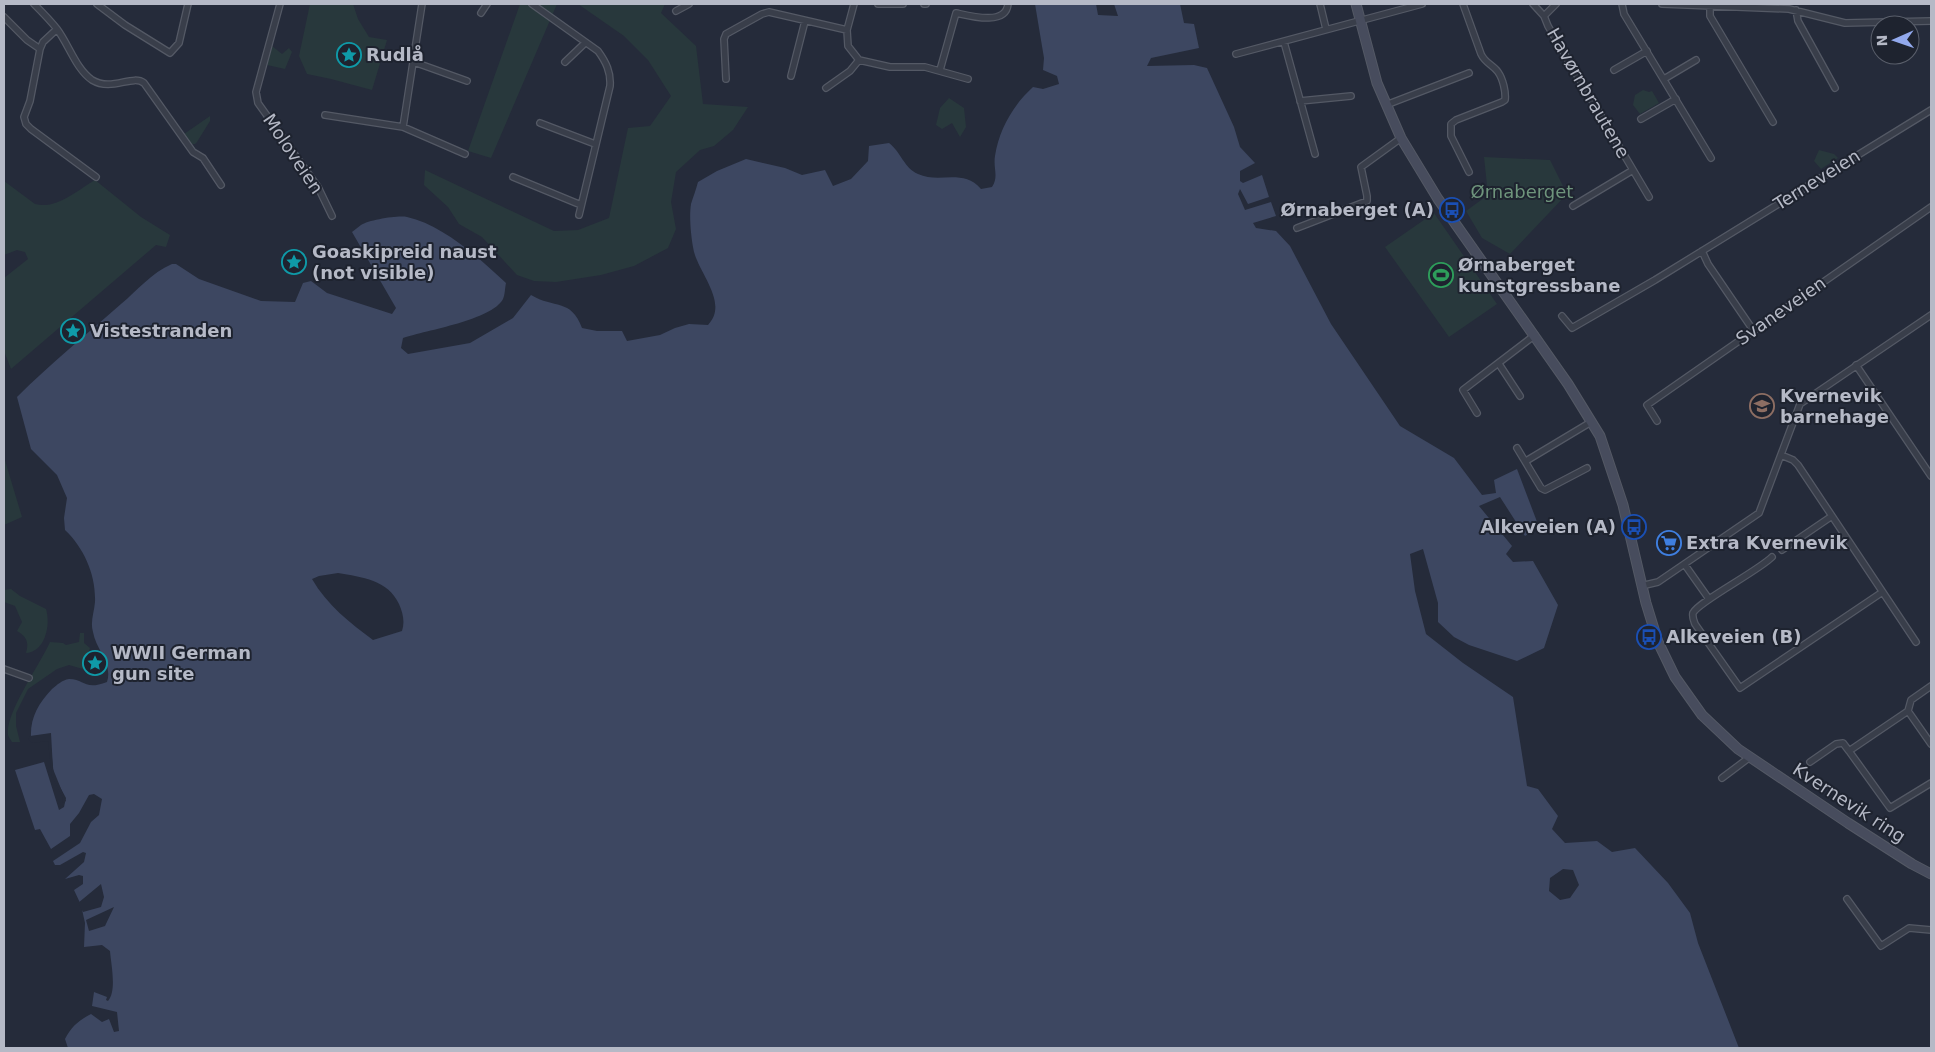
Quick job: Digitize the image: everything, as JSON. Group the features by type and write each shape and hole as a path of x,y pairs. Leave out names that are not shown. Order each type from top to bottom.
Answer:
{"main road":[{"name":"Kvernevik ring","path":"1356,4 1369,58 1386,105 1401,138 1438,198 1568,384 1591,422 1608,456 1623,505 1641,586 1658,642 1674,677 1702,715 1727,740 1848,823 1931,874"}],"street":[{"path":"34,4 57,29 80,68 91,79 101,84 113,85 133,80 140,80 144,83 193,152 203,158 220,185"},
{"path":"98,4 125,25 170,53 179,43 188,4"},
{"name":"Moloveien","path":"280,4 256,92 258,103 318,187 332,216"},
{"path":"403,127 422,4"},
{"path":"481,14 487,4"},
{"path":"532,4 598,51 606,61 610,77 579,215"},
{"path":"676,11 689,4"},
{"path":"854,4 847,30 848,46 859,60 890,67 920,66 968,78"},
{"path":"878,4 903,4"},
{"path":"940,70 956,13 979,17 1000,16 1005,12 1008,4"},
{"path":"1320,4 1326,29"},
{"path":"1236,54 1422,4"},
{"path":"1463,4 1481,54 1485,61 1499,73 1505,98 1502,102 1456,120 1451,124 1451,136 1469,172"},
{"name":"Havørnbrautene","path":"1533,4 1544,16 1548,26 1650,197"},
{"name":"Havørnbrautene","path":"1544,16 1556,4"},
{"path":"1622,4 1624,14 1711,158"},
{"path":"1662,4 1796,10 1845,23 1931,21"},
{"path":"1710,6 1710,16 1773,122"},
{"path":"1796,10 1798,20 1835,88"},
{"path":"726,78 724,39 726,34 751,19 769,12 847,30"},
{"path":"4,17 27,40 40,49"},
{"path":"791,76 804,21"},
{"path":"57,29 43,42 40,49 30,101 24,117 26,124 96,177"},
{"path":"1284,42 1315,154"},
{"path":"565,62 585,43"},
{"name":"Havørnbrautene","path":"1614,70 1647,51"},
{"path":"826,88 850,71 859,60"},
{"path":"1664,79 1696,60"},
{"path":"414,62 467,81"},
{"path":"1386,105 1468,73"},
{"path":"1300,100 1351,96"},
{"name":"Havørnbrautene","path":"1641,119 1676,99"},
{"name":"Terneveien","path":"1562,316 1572,328 1702,251 1931,110"},
{"path":"325,115 403,127 465,154"},
{"path":"540,123 595,144"},
{"path":"1297,228 1367,201 1361,167 1401,138"},
{"name":"Havørnbrautene","path":"1573,206 1633,170"},
{"path":"513,177 581,205"},
{"name":"Svaneveien","path":"1657,422 1647,406 1931,207"},
{"path":"1702,251 1708,264 1753,330"},
{"path":"1641,586 1658,582 1759,513 1798,406 1931,315"},
{"path":"1478,413 1463,390 1535,335"},
{"path":"1499,364 1520,396"},
{"path":"1856,365 1931,476"},
{"path":"1526,461 1591,422"},
{"path":"1517,448 1541,488 1545,490 1587,468"},
{"path":"1780,455 1793,460 1798,466 1881,593 1916,642"},
{"path":"1782,550 1832,516"},
{"path":"1772,557 1730,587 1709,599 1694,612 1695,624 1740,688 1881,593"},
{"path":"1685,565 1709,599"},
{"path":"4,669 29,678"},
{"path":"1849,751 1908,711 1911,700 1931,686"},
{"path":"1908,711 1931,744"},
{"path":"1810,762 1836,744 1843,743 1890,808 1931,783"},
{"path":"1722,778 1750,756"},
{"path":"1847,899 1881,946 1909,928 1931,930"}],"green space":[{"path":"310,4 353,4 358,19 369,37 387,40 372,90 307,74 299,56"},
{"path":"520,4 557,4 491,158 468,151"},
{"path":"578,4 665,4 661,13 696,46 703,104 748,107 733,130 714,146 700,150 676,172 671,202 676,229 668,248 634,266 601,275 556,282 534,281 517,275 482,237 459,224 448,207 424,185 425,170 554,231 578,230 609,218 628,128 650,126 671,96 648,60 624,36"},
{"path":"272,46 282,54 289,48 292,52 285,69 267,65"},
{"path":"1643,90 1652,91 1659,103 1640,114 1633,105 1635,95"},
{"path":"949,98 964,108 966,127 960,137 952,123 942,129 936,125 940,108"},
{"path":"210,116 210,121 197,142 191,144 184,134"},
{"path":"1819,150 1834,154 1838,158 1821,169 1814,161"},
{"name":"Ørnaberget","path":"1484,157 1550,160 1567,194 1510,254 1482,238 1466,211 1488,195"},
{"path":"95,180 141,217 170,235 166,247 156,245 11,369 4,351 4,278 28,259 25,252 17,250 4,255 4,181 35,204 43,205 59,202"},
{"name":"Ørnaberget kunstgressbane","path":"1434,213 1497,304 1449,337 1385,247"},
{"path":"4,457 22,517 4,525"},
{"path":"11,589 20,596 46,609 48,622 45,637 38,648 33,651 26,653 26,640 17,631 22,622 15,606 4,602 4,590"},
{"path":"80,633 84,633 84,643 90,648 83,669 69,665 57,669 28,689 16,713 16,726 20,742 12,742 8,735 12,714 24,688 50,642 66,645 79,642"}],"water":[{"path":"1035,4 1096,4 1098,15 1118,16 1114,4 1180,4 1184,23 1194,24 1199,48 1151,58 1147,66 1194,65 1207,68 1234,127 1240,147 1255,163 1240,171 1240,181 1243,183 1262,175 1269,197 1248,204 1240,189 1238,194 1245,210 1271,202 1276,216 1253,223 1256,228 1276,231 1290,246 1331,324 1400,426 1454,458 1482,495 1496,493 1494,480 1517,469 1539,527 1525,536 1500,497 1479,506 1512,546 1506,554 1513,562 1533,561 1558,605 1544,648 1517,661 1469,645 1454,637 1438,622 1438,603 1423,549 1410,554 1415,591 1426,634 1463,663 1513,697 1527,786 1538,789 1558,816 1552,829 1565,843 1597,841 1612,852 1635,848 1668,883 1690,913 1698,943 1739,1048 68,1048 65,1039 70,1031 79,1021 91,1014 102,1022 109,1019 114,1032 119,1031 117,1012 92,1006 94,992 107,997 106,1000 108,1001 111,997 113,977 110,951 102,945 84,947 85,923 81,905 74,890 83,884 83,876 79,875 65,879 84,862 86,853 83,852 60,865 55,865 53,861 80,843 91,822 99,815 102,799 94,794 89,795 70,824 70,836 51,849 40,829 35,830 15,770 44,762 59,810 64,807 66,798 54,776 50,739 31,738 32,724 43,700 52,689 64,680 74,679 89,685 107,682 108,669 92,628 95,592 91,572 78,545 65,530 64,518 67,498 57,475 31,449 17,397 145,282 172,264 176,264 199,279 261,301 295,302 303,283 311,281 327,293 392,314 396,308 352,232 365,223 391,217 407,217 434,227 472,253 506,283 503,299 497,306 486,313 403,338 401,348 408,354 470,343 513,318 531,295 567,308 573,312 582,328 597,331 622,331 627,341 660,335 689,324 708,325 714,316 714,297 695,256 690,226 691,204 698,182 717,171 746,159 785,168 802,175 825,170 833,186 851,179 868,161 869,146 889,143 909,168 918,174 934,178 967,179 981,189 992,187 995,180 997,146 1013,110 1033,87 1043,89 1059,84 1057,76 1043,70 1044,58","holes":["338,573 365,578 388,590 394,596 402,611 402,631 373,640 340,613 312,579","1563,869 1573,870 1579,885 1570,898 1560,900 1549,891 1550,878"]}],"pier":[{"path":"51,733 53,769 66,801 62,803 63,798 52,777 48,741 32,743 28,739 30,736"},
{"path":"101,884 104,897 101,907 83,912 78,903"},
{"path":"114,907 105,926 89,931 86,920"}],"place":[{"name":"Rudlå","path":"349,55"},
{"name":"Ørnaberget (A)","path":"1452,210"},
{"name":"Goaskipreid naust (not visible)","path":"294,262"},
{"name":"Ørnaberget kunstgressbane","path":"1441,275"},
{"name":"Vistestranden","path":"73,331"},
{"name":"Kvernevik barnehage","path":"1762,406"},
{"name":"Alkeveien (A)","path":"1634,527"},
{"name":"Extra Kvernevik","path":"1669,543"},
{"name":"Alkeveien (B)","path":"1649,637"},
{"name":"WWII German gun site","path":"95,663"}]}
